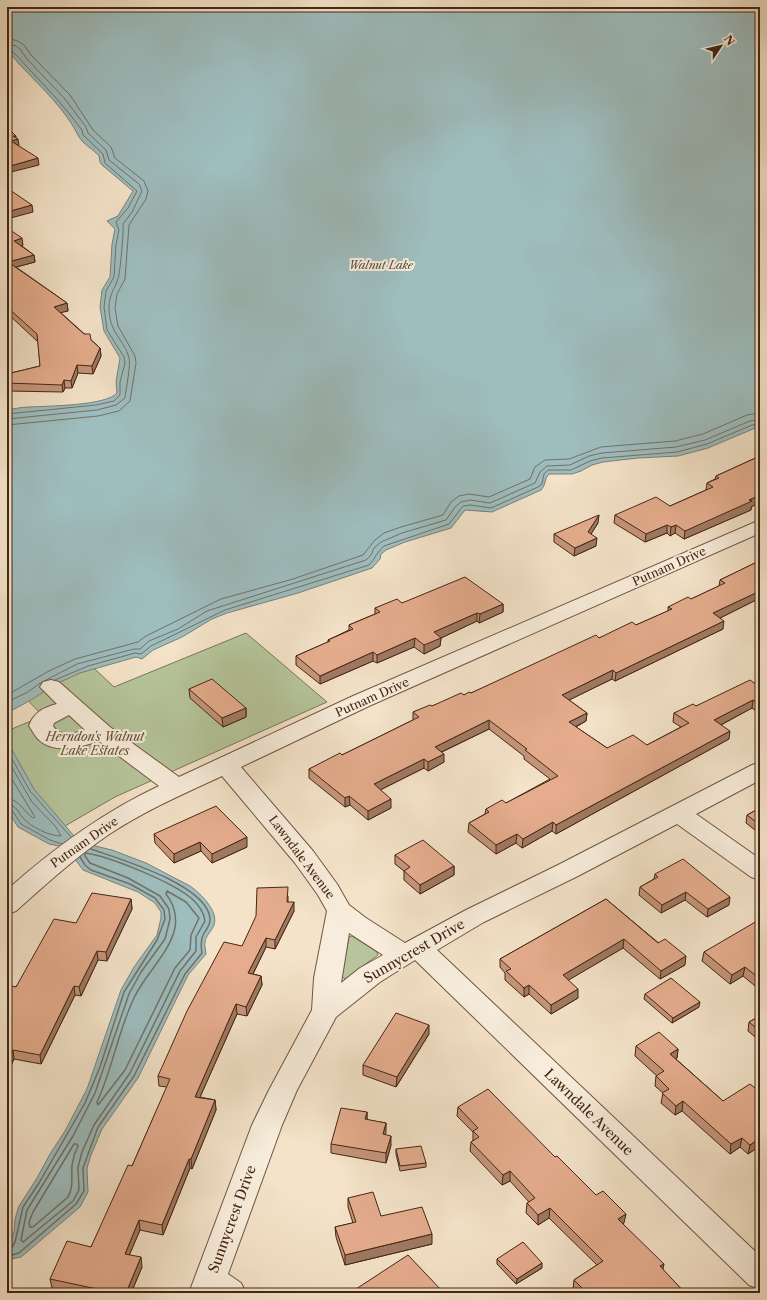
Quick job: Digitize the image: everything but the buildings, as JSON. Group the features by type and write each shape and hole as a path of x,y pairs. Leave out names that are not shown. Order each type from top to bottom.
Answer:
{"street":[{"name":"Putnam Drive","path":"7,905 51,865 100,829 134,808 361,701 760,526"},
{"path":"51,687 102,732 176,787"},
{"path":"73,707 57,711 43,719 41,726 44,733 52,739 69,742 102,732"},
{"name":"Lawndale Avenue","path":"226,765 304,857 328,890 340,911 357,925 411,952 760,1276"},
{"name":"Sunnycrest Drive","path":"215,1288 270,1118 283,1090 326,1010 370,975 475,916 567,871 760,770"},
{"path":"678,813 760,871"},
{"path":"326,1010 328,978 340,911"}],"green space":[{"name":"Herndon's Walnut Lake Estates","path":"246,633 327,702 115,797 53,833 7,802 7,731 43,716 7,679 65,641 114,687"},
{"path":"352,936 377,952 378,955 345,979 342,977 349,937"}],"water":[{"name":"Walnut Lake","path":"7,7 760,7 760,427 708,448 678,456 603,462 572,474 549,474 541,490 492,512 465,510 451,528 405,542 386,550 381,554 380,559 372,568 298,593 227,613 212,619 182,637 153,650 142,659 136,657 80,673 56,684 7,713 7,410 23,407 61,406 89,403 101,401 117,393 116,382 120,358 104,331 100,307 102,290 110,277 112,244 115,229 107,221 118,216 133,191 102,165 99,156 81,140 68,118 54,100 14,57 7,53"},
{"path":"7,743 34,789 74,836 87,844 112,850 146,863 190,886 208,903 214,914 215,920 206,940 206,954 188,975 138,1078 102,1129 87,1168 88,1192 80,1207 21,1257 11,1259 7,1257 7,1252 14,1232 15,1219 19,1206 65,1131 87,1089 121,990 134,967 157,935 161,912 155,903 138,892 83,870 72,855 59,846 49,844 18,827 7,810"}]}
